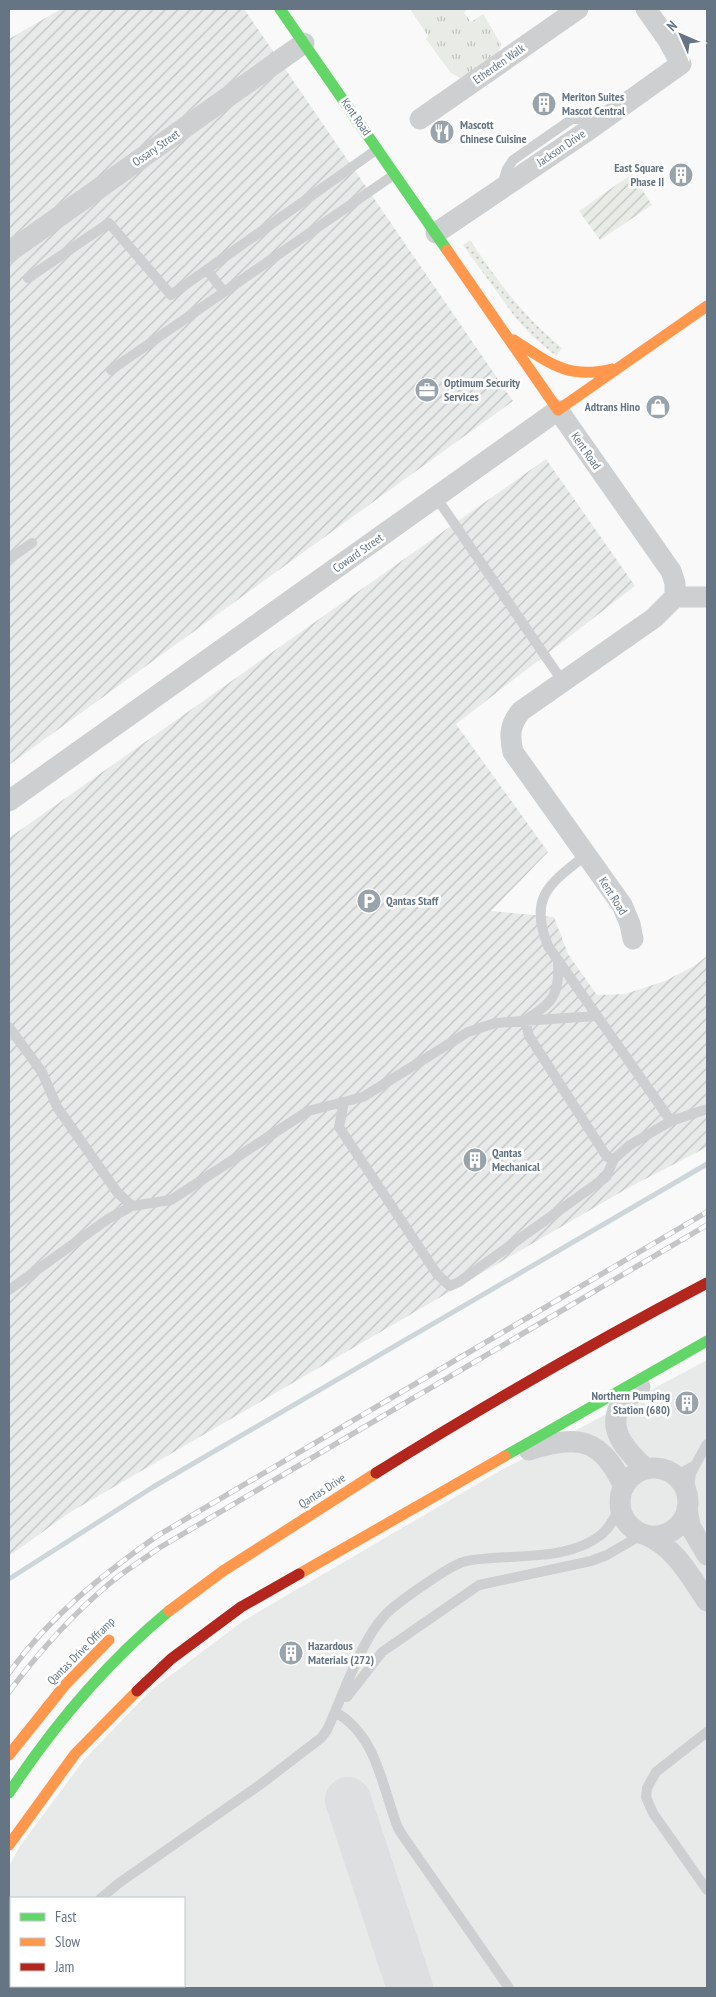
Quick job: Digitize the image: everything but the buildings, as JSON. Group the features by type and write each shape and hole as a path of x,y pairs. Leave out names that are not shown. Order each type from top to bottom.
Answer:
{"main road":[{"name":"Kent Road","path":"280,9 558,410"},
{"name":"Coward Street","path":"558,410 707,306"},
{"path":"505,334 562,370 578,374 592,374 620,366"},
{"name":"Qantas Drive","path":"9,1793 61,1719 132,1643 160,1617 190,1594 365,1479 658,1308 707,1283"},
{"path":"9,1845 76,1754 123,1704 170,1659 241,1608 707,1341"},
{"path":"176,1592 269,1541"},
{"name":"Qantas Drive Offramp","path":"9,1755 65,1685 117,1631"}],"street":[{"name":"Etherden Walk","path":"420,119 578,9"},
{"name":"Jackson Drive","path":"436,233 590,129 680,64 668,40 646,9"},
{"name":"Ossary Street","path":"9,252 304,43"},
{"name":"Coward Street","path":"9,801 558,410"},
{"name":"Kent Road","path":"558,410 671,571 675,583 675,597 654,618 521,710 514,720 509,736 512,752 622,905 630,924 633,939"},
{"path":"675,597 707,598"},
{"path":"646,1469 619,1437 615,1425 620,1406 666,1364"},
{"path":"494,1463 550,1443 564,1441 580,1442 592,1447 610,1461 622,1496 626,1520 636,1530 663,1543 672,1552 707,1601"},
{"path":"622,1496 637,1473 646,1469 657,1468 667,1470 681,1481 688,1502 690,1526 707,1555"},
{"path":"644,1534 657,1536 668,1533 677,1527 684,1518 688,1502"}],"lane":[{"path":"28,278 109,223 171,295 378,149"},
{"path":"111,370 395,173"},
{"path":"207,270 224,292"},
{"path":"436,497 564,682"},
{"path":"9,559 32,543"},
{"path":"586,855 549,886 541,902 540,920 548,946 671,1121"},
{"path":"525,1020 542,1011 553,999 559,978 558,960"},
{"path":"9,1290 108,1219 132,1206 171,1200 308,1111 363,1097 468,1032 495,1023 596,1016"},
{"path":"525,1020 534,1044 608,1157 614,1159"},
{"path":"9,1027 42,1072 57,1107 117,1192 132,1206"},
{"path":"344,1102 339,1126 437,1274 450,1286 459,1282 606,1177 614,1159 630,1145 671,1121 707,1109"},
{"path":"688,1502 689,1480 707,1444"},
{"path":"667,1470 677,1473 684,1472 695,1465"},
{"path":"102,1897 312,1746 327,1730 368,1640 383,1617 391,1609 460,1563 469,1560 552,1553 580,1546 594,1540 614,1520 622,1496"},
{"path":"336,1712 382,1652 470,1590 493,1581 591,1562 644,1534"},
{"path":"336,1712 348,1719 367,1742 398,1828 509,1988"},
{"path":"707,1732 665,1762 656,1772 647,1788 646,1797 653,1813 707,1890"}],"shaded area":[{"path":"61,9 244,9 513,401 9,765 9,39"},
{"path":"546,459 635,586 456,724 548,852 491,911 554,917 568,954 597,995 625,994 665,981 694,966 707,956 707,1147 628,1188 69,1513 9,1556 9,838"},
{"path":"707,1360 707,1988 9,1988 9,1866 20,1846 84,1760 151,1690 243,1621 498,1472"}],"green space":[{"path":"410,9 467,9 464,13 471,22 483,14 501,44 497,58 460,78 451,73 426,39 428,36"},
{"path":"632,174 652,205 600,240 579,211"},
{"path":"470,240 523,311 562,348 556,356 532,336 515,317 463,245"}],"waterway":[{"path":"9,1579 153,1487 707,1164"}],"taxiway":[{"path":"348,1800 410,1988"}],"railway":[{"path":"9,1673 42,1633 77,1598 157,1536 707,1212"},
{"path":"9,1692 43,1649 81,1609 115,1579 159,1548 707,1225"}],"traffic: fast":[{"path":"280,9 447,250"},
{"path":"505,1456 707,1341"},
{"path":"9,1793 44,1743 82,1696 124,1652 169,1611"}],"traffic: slow":[{"path":"447,250 558,410 707,306"},
{"path":"514,340 549,362 571,371 597,372 612,369"},
{"path":"299,1574 505,1456"},
{"path":"169,1611 223,1571 376,1473"},
{"path":"9,1755 65,1685 109,1640"},
{"path":"9,1845 75,1754 137,1691"}],"traffic: jam":[{"path":"376,1473 540,1375 707,1283"},
{"path":"137,1691 171,1659 241,1607 299,1574"}],"place":[{"name":"Meriton Suites Mascot Central","path":"544,104"},
{"name":"Mascott Chinese Cuisine","path":"442,132"},
{"name":"East Square Phase II","path":"681,175"},
{"name":"Optimum Security Services","path":"427,390"},
{"name":"Adtrans Hino","path":"658,407"},
{"name":"Qantas Staff","path":"369,901"},
{"name":"Qantas Mechanical","path":"475,1160"},
{"name":"Northern Pumping Station (680)","path":"687,1403"},
{"name":"Hazardous Materials (272)","path":"291,1653"}]}
